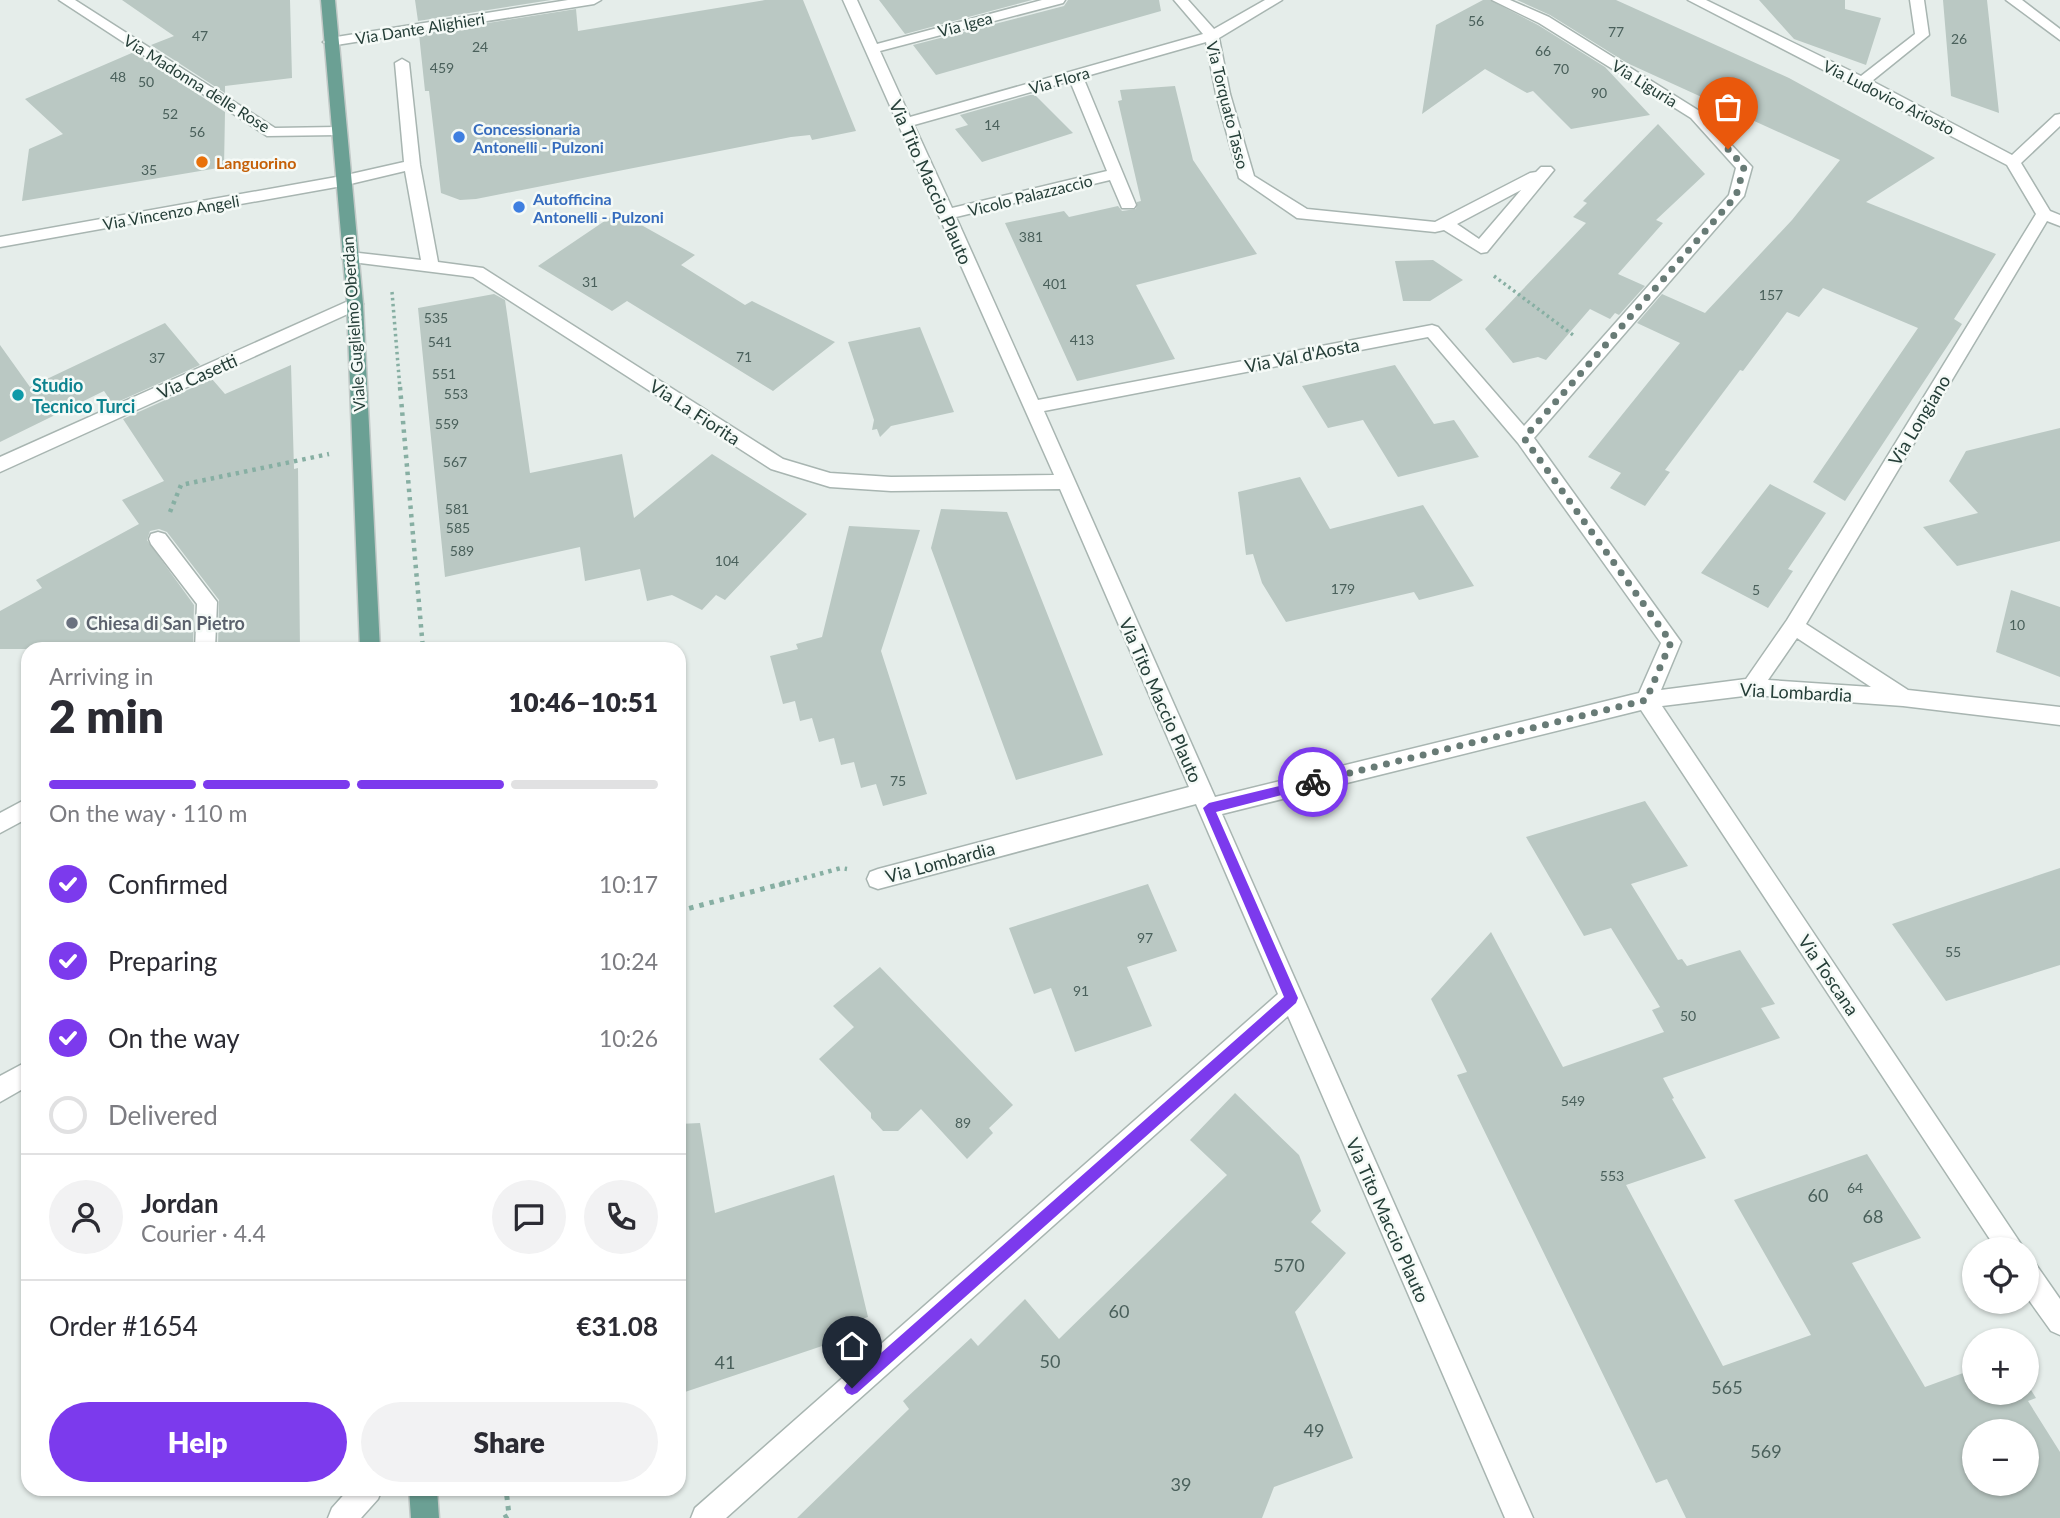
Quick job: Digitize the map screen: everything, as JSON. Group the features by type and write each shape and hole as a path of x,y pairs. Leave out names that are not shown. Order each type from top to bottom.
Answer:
{"main road":[{"name":"Viale Guglielmo Oberdan","path":"328,0 355,304 370,642"},
{"path":"423,1496 425,1518"}],"street":[{"name":"Via Madonna delle Rose","path":"66,0 272,132 338,131"},
{"name":"Via Dante Alighieri","path":"330,42 594,0"},
{"name":"Via Tito Maccio Plauto","path":"850,0 1033,407 1519,1518"},
{"name":"Via Igea","path":"872,49 1058,0"},
{"name":"Via Torquato Tasso","path":"1181,0 1212,36 1223,94 1247,178 1303,214 1435,227 1446,224 1546,170 1481,247"},
{"path":"1212,36 1275,0"},
{"name":"Via Liguria","path":"1499,0 1544,20 1696,115 1744,167 1736,196 1524,438"},
{"name":"Via Ludovico Ariosto","path":"1695,0 1716,3 2014,162"},
{"path":"1862,82 1922,35 1917,0"},
{"path":"2013,0 2060,36"},
{"name":"Via Flora","path":"905,123 1212,36"},
{"path":"402,63 412,165 430,264"},
{"path":"1075,76 1128,205"},
{"path":"2052,217 2014,162 2060,118"},
{"name":"Via Vincenzo Angeli","path":"0,242 342,181 412,165"},
{"name":"Vicolo Palazzaccio","path":"945,215 1115,174"},
{"name":"Via Longiano","path":"1752,687 1794,626 2052,217"},
{"path":"1446,224 1481,247"},
{"name":"Via La Fiorita","path":"350,257 430,264 477,272 777,464 830,480 891,484 1065,482"},
{"name":"Via Casetti","path":"0,465 355,304"},
{"name":"Via Val d'Aosta","path":"1033,407 1432,331 1524,438"},
{"path":"1524,438 1671,642 1646,700"},
{"path":"158,539 207,602 205,642"},
{"path":"1794,626 1903,698"},
{"name":"Via Lombardia","path":"878,878 1646,700 1752,687 1903,698 2060,716"},
{"name":"Via Toscana","path":"1646,700 2002,1237"},
{"path":"0,824 21,811"},
{"path":"705,1518 1291,998"},
{"path":"0,1090 21,1077"},
{"path":"2039,1291 2060,1322"},
{"path":"342,1518 362,1496"}],"path":[{"path":"1481,247 1471,258 1599,355"},
{"path":"389,261 422,642"},
{"path":"181,485 361,447"},
{"name":"Via Lombardia","path":"686,909 841,867 878,878"},
{"path":"504,1518 509,1516 507,1496"}],"building":[{"path":"122,0 290,0 292,78 225,86 225,93 151,45 174,36"},
{"path":"415,0 551,0 418,21"},
{"path":"765,0 803,0 856,131 812,140 810,135 791,137 476,199 460,200 441,193 419,34 576,9 578,31"},
{"path":"879,0 1032,0 905,34"},
{"path":"1068,0 1159,0 1161,11 936,75 913,45 1064,6"},
{"path":"1483,0 1490,0 1538,25 1605,67 1650,115 1571,129 1533,91 1527,93 1485,69 1422,114 1436,25"},
{"path":"1517,0 1616,0 1789,78 1935,158 1866,202 1996,254 1954,319 1962,324 1845,501 1813,482 1918,328 1823,288 1799,317 1787,312 1665,470 1670,472 1645,506 1610,488 1621,473 1588,457 1680,343 1637,323 1662,294 1705,313 1792,220 1840,160 1627,63 1550,15"},
{"path":"1759,0 1845,0 1845,9 1881,18 1866,65 1794,39"},
{"path":"1943,0 1987,0 1999,113 1951,96"},
{"path":"134,52 225,112 224,167 22,201 29,149 63,134 25,99"},
{"path":"1175,86 1193,160 1257,254 1136,285 1175,359 1077,381 1005,223 1064,211 1069,217 1118,206 1122,211 1136,209 1137,202 1141,201 1118,101 1122,100 1120,90"},
{"path":"1035,95 1073,133 982,162 955,129 968,125 960,115"},
{"path":"1658,124 1705,174 1656,220 1663,223 1618,274 1645,286 1619,315 1615,313 1610,319 1590,309 1546,360 1538,357 1513,363 1485,329 1586,223 1573,217 1587,203 1583,201"},
{"path":"618,212 695,255 681,265 745,305 752,301 835,342 773,391 627,301 612,311 538,266"},
{"path":"1433,260 1463,280 1430,301 1403,301 1395,261"},
{"path":"494,294 505,300 530,473 622,454 634,518 712,454 807,514 725,600 716,595 702,610 672,595 647,601 640,569 585,581 580,547 445,577 418,308"},
{"path":"165,323 200,365 113,404 104,391 0,442 0,345 30,387"},
{"path":"920,327 954,412 891,426 880,437 877,429 872,430 874,420 848,342"},
{"path":"291,365 294,469 298,468 300,642 218,642 219,600 167,532 159,529 150,531 147,540 194,605 193,642 21,642 21,649 0,649 0,611 42,588 36,580 139,524 122,500 164,481 123,419 212,379 225,394"},
{"path":"1395,365 1434,424 1454,420 1479,457 1398,477 1363,420 1328,428 1302,386"},
{"path":"2060,428 2060,541 1957,566 1923,527 1978,513 1949,481 1966,451"},
{"path":"1300,477 1330,529 1423,505 1474,586 1419,600 1414,592 1286,622 1262,583 1253,554 1246,555 1238,492"},
{"path":"1770,484 1826,513 1788,569 1793,571 1768,608 1701,573"},
{"path":"941,509 1007,512 1103,755 1016,780 931,548"},
{"path":"849,526 920,530 881,651 927,794 883,806 876,784 861,788 854,762 841,765 834,738 819,742 812,718 800,721 795,701 783,704 770,656 798,649 796,644 822,637"},
{"path":"2011,590 2060,607 2060,677 1996,652"},
{"path":"1645,801 1688,866 1631,884 1678,960 1682,959 1687,966 1740,950 1775,1004 1761,1008 1780,1038 1663,1078 1706,1158 1626,1185 1723,1366 1811,1335 1734,1200 1867,1154 1921,1238 1852,1263 1925,1387 1962,1373 1962,1405 2031,1405 2060,1452 2060,1518 1686,1518 1667,1479 1656,1483 1457,1075 1467,1072 1431,999 1491,932 1563,1067 1664,1032 1652,1010 1660,1007 1611,928 1584,936 1526,837"},
{"path":"2060,868 2060,965 1946,1001 1892,924"},
{"path":"1148,884 1177,951 1127,967 1152,1026 1075,1052 1051,988 1034,994 1009,928"},
{"path":"880,967 1013,1105 989,1128 993,1133 967,1159 921,1109 898,1131 883,1131 871,1118 871,1113 819,1059 854,1027 833,1006"},
{"path":"1235,1093 1299,1155 1321,1211 1311,1222 1346,1253 1295,1312 1353,1458 1274,1487 1262,1518 797,1518 909,1409 903,1401 971,1338 978,1346 1025,1299 1059,1339 1227,1175 1190,1140"},
{"path":"700,1123 715,1213 834,1175 868,1317 829,1330 831,1343 686,1392 686,1124"}],"way so far":[{"path":"1313,782 1646,700 1671,642 1524,438 1736,196 1744,167 1728,149"}],"place":[{"name":"Concessionaria Antonelli - Pulzoni","path":"459,137"},
{"name":"Languorino","path":"202,162"},
{"name":"Autofficina Antonelli - Pulzoni","path":"519,207"},
{"name":"Studio Tecnico Turci","path":"18,395"},
{"name":"Chiesa di San Pietro","path":"72,623"}],"route":[{"path":"852,1388 1291,998 1209,808 1313,782"}]}
